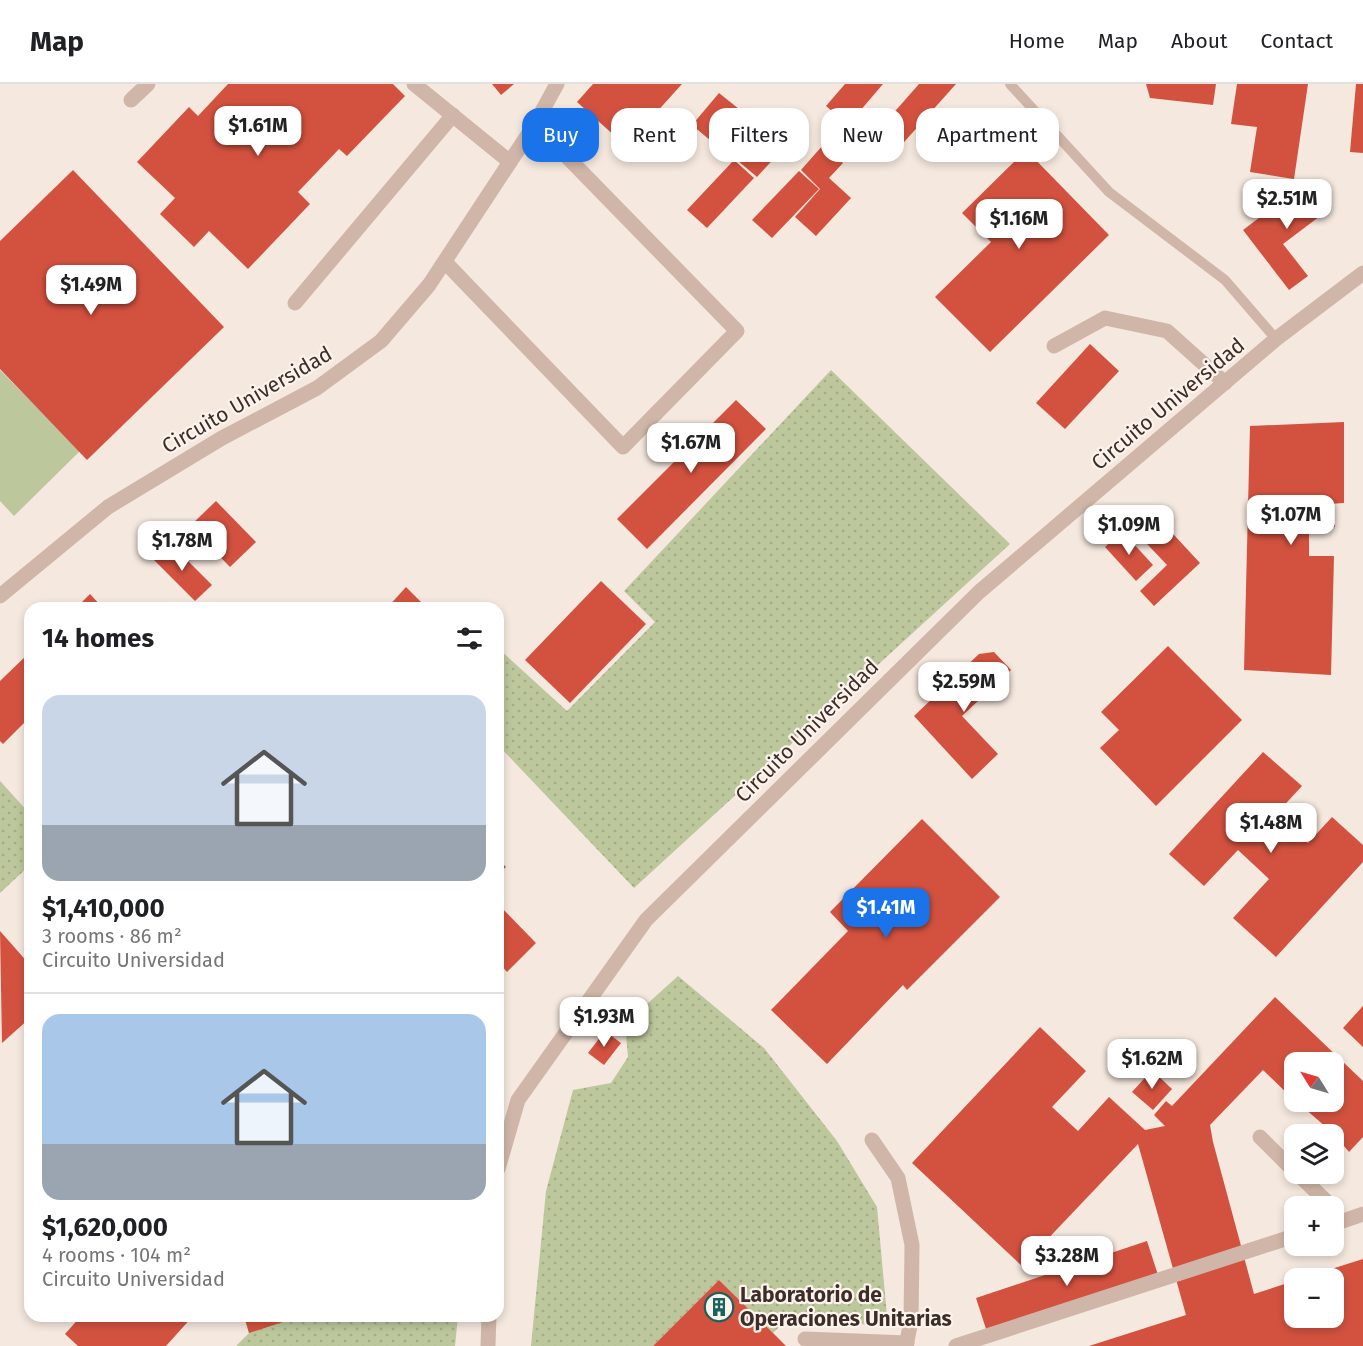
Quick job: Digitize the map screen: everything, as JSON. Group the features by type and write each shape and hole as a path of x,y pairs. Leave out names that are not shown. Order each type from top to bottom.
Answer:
{"street":[{"path":"131,100 148,84"},
{"path":"414,84 510,162"},
{"name":"Circuito Universidad","path":"543,108 557,84"},
{"path":"295,303 453,115"},
{"name":"Circuito Universidad","path":"0,596 108,507 222,438 317,388 381,341 429,285 522,143"},
{"path":"445,262 623,447 737,331 573,162"},
{"name":"Circuito Universidad","path":"504,1148 518,1100 646,920 979,592 1276,339 1363,273"},
{"path":"1054,346 1105,318 1167,331 1225,383"},
{"path":"1260,1137 1284,1160"},
{"path":"805,1339 906,1344 911,1321 912,1245 898,1178 872,1140"},
{"path":"1308,1184 1321,1196"},
{"path":"1344,1220 1363,1214"},
{"path":"956,1346 1284,1239"},
{"path":"488,1346 489,1322"}],"lane":[{"path":"1010,84 1109,192 1225,280 1276,339"}],"green space":[{"path":"0,370 80,451 14,516 0,501"},
{"path":"831,370 1010,544 634,888 504,751 504,653 567,711 655,622 624,591"},
{"path":"0,781 24,807 24,871 0,893"},
{"path":"678,976 764,1048 837,1141 877,1207 888,1327 790,1316 773,1333 719,1280 653,1346 531,1346 546,1191 573,1090 611,1083 628,1057 625,1024"},
{"path":"246,1322 457,1322 455,1346 236,1346 249,1333"}],"building":[{"path":"228,84 393,84 405,96 347,156 339,149 298,192 310,204 248,269 209,231 194,247 160,214 175,198 137,162 189,107 198,116"},
{"path":"492,84 514,84 501,95"},
{"path":"593,84 682,84 660,108 611,108 611,133 599,122 599,108 584,108 577,102"},
{"path":"845,84 883,84 863,108 828,108 826,106"},
{"path":"919,84 956,84 935,108 916,108 916,129 904,142 904,108 898,108"},
{"path":"1146,84 1216,84 1213,105 1150,98"},
{"path":"1237,84 1308,84 1294,179 1250,172 1257,127 1231,124"},
{"path":"1356,84 1363,84 1363,153 1350,152"},
{"path":"719,93 738,108 709,108 709,139 697,129 697,119"},
{"path":"821,147 821,162 842,162 829,178 851,198 816,236 795,217 820,189 801,170"},
{"path":"732,162 736,162 754,178 707,228 687,210"},
{"path":"739,162 771,162 757,177"},
{"path":"1014,162 1038,162 1109,235 990,352 935,297 991,242 962,213"},
{"path":"73,170 224,327 87,460 0,369 0,241"},
{"path":"799,171 819,189 772,238 752,220"},
{"path":"1310,179 1332,207 1283,244 1308,276 1289,290 1243,230"},
{"path":"1090,344 1119,371 1065,429 1036,403"},
{"path":"736,400 766,429 647,549 617,519"},
{"path":"1344,422 1344,503 1329,504 1335,527 1309,534 1309,556 1334,556 1331,675 1244,670 1250,426"},
{"path":"216,501 256,542 230,567 190,526"},
{"path":"1149,508 1200,563 1154,606 1140,591 1167,565 1130,526"},
{"path":"1122,531 1153,565 1136,581 1105,547"},
{"path":"169,542 212,585 195,601 153,559"},
{"path":"601,581 646,624 570,703 525,660"},
{"path":"406,587 421,602 392,602"},
{"path":"90,594 97,602 82,602"},
{"path":"1168,646 1242,720 1156,806 1100,748 1119,730 1101,712"},
{"path":"994,652 1011,670 962,716 998,754 972,779 914,716 979,654"},
{"path":"24,658 24,723 3,744 0,741 0,681"},
{"path":"1263,752 1302,786 1277,813 1308,843 1332,817 1363,845 1363,862 1276,957 1233,918 1269,879 1238,850 1204,886 1169,854"},
{"path":"922,819 1000,897 907,990 903,985 827,1064 771,1010 848,931 830,912"},
{"path":"504,910 536,943 507,972 504,969"},
{"path":"0,931 24,958 24,1023 2,1043"},
{"path":"1275,997 1333,1052 1284,1052 1284,1090 1263,1070 1210,1125 1254,1294 1284,1284 1284,1328 1344,1328 1344,1268 1334,1268 1363,1259 1363,1346 1089,1346 1186,1315 1138,1144 1022,1266 912,1163 1040,1027 1086,1071 1052,1107 1078,1131 1109,1097 1145,1130 1165,1126 1154,1115 1166,1101 1172,1106"},
{"path":"1363,1006 1363,1047 1343,1028"},
{"path":"605,1031 621,1043 604,1065 588,1053"},
{"path":"1344,1063 1363,1081 1363,1137 1349,1152 1344,1146 1344,1124 1322,1124 1309,1112 1344,1112"},
{"path":"1152,1070 1172,1089 1153,1110 1132,1092"},
{"path":"1147,1241 1158,1275 987,1332 976,1298"},
{"name":"Laboratorio de Operaciones Unitarias","path":"719,1280 773,1333 786,1346 653,1346"},
{"path":"76,1322 188,1322 166,1346 78,1346 65,1334"},
{"path":"246,1322 283,1322 249,1333"}],"place":[{"name":"Laboratorio de Operaciones Unitarias","path":"719,1307"}]}
